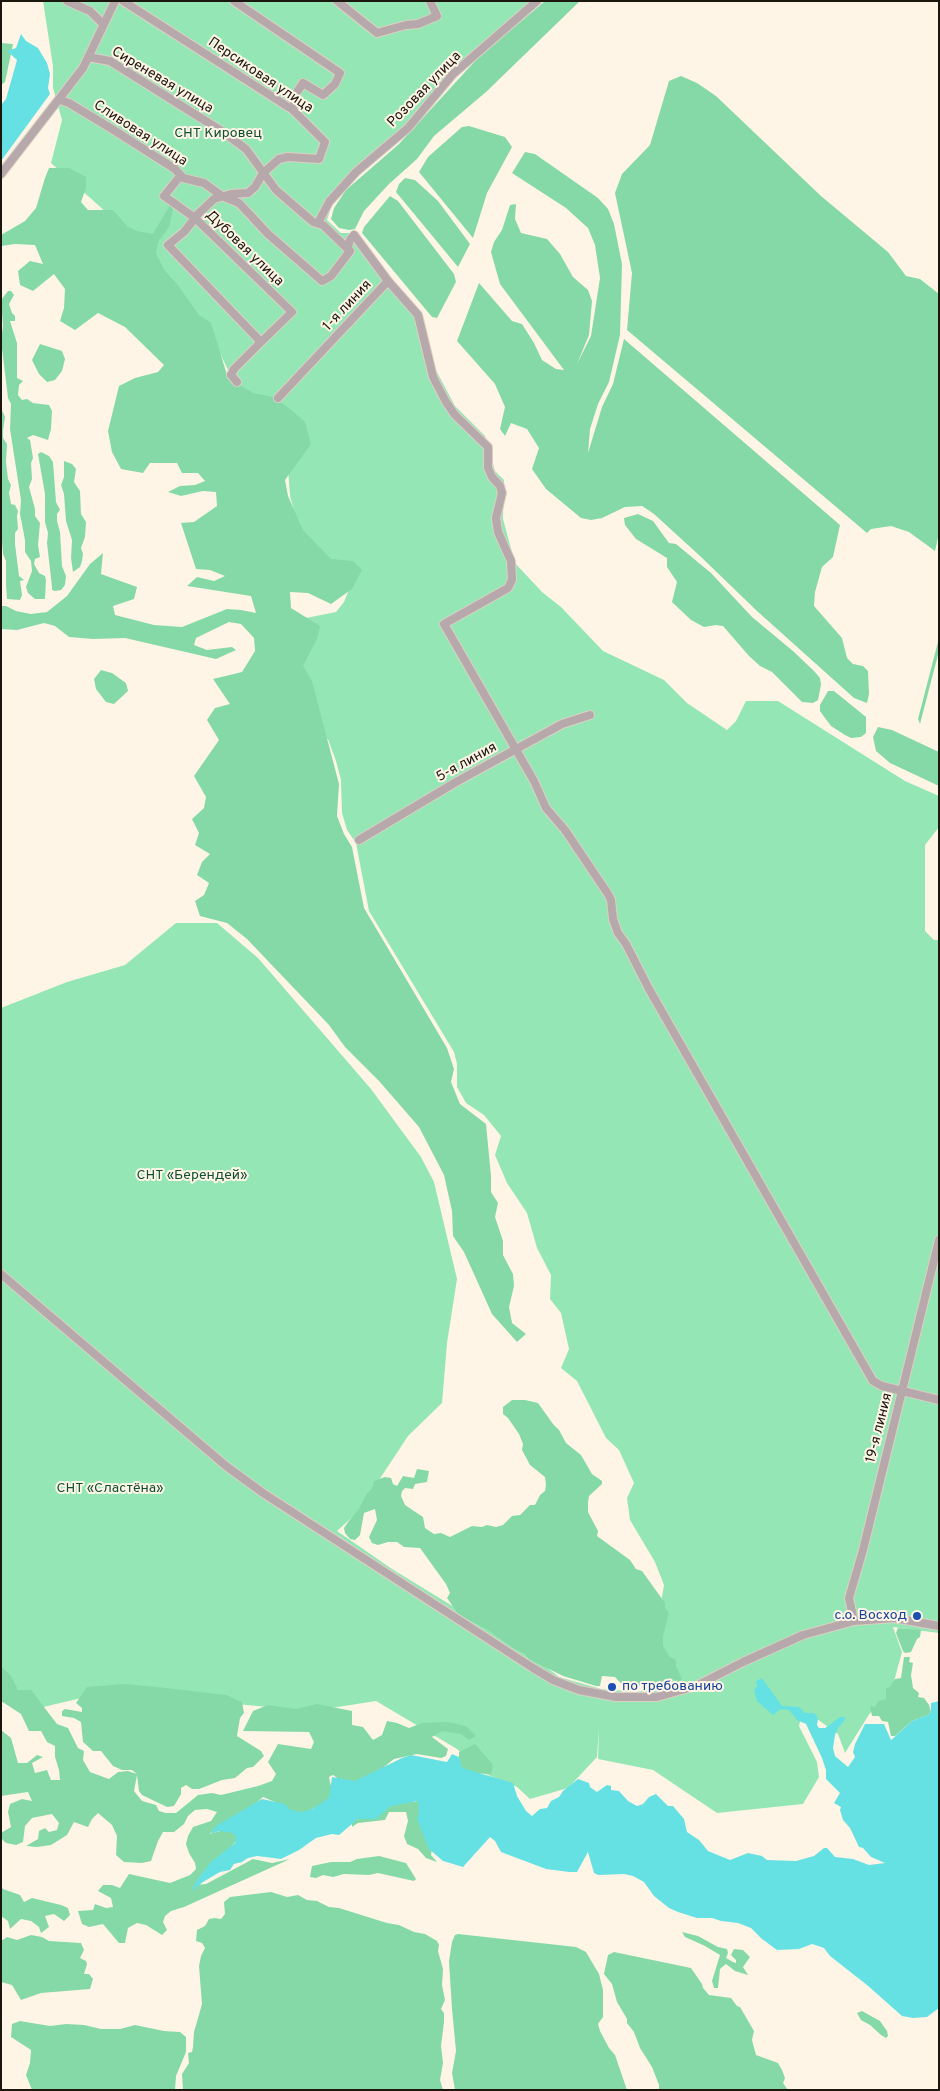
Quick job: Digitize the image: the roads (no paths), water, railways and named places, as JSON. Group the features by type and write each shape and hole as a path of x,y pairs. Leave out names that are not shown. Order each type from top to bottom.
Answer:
{"street":[{"path":"67,1 90,11 103,24"},
{"path":"1,174 83,68 114,1"},
{"name":"Персиковая улица","path":"123,1 292,110 325,142 319,159 288,156 279,159 263,173 255,187 248,193 222,196"},
{"path":"234,1 340,73 336,84 323,95 304,83 295,95 292,110"},
{"path":"337,1 377,33 406,25 418,24 437,16 430,1"},
{"name":"Розовая улица","path":"318,223 329,202 356,172 408,128 454,74 537,1"},
{"name":"Сиреневая улица","path":"88,57 110,61 220,130 246,149 276,190 313,222 324,225 348,247"},
{"name":"Сливовая улица","path":"60,100 69,103 112,129 175,169 183,178 204,183 222,196 238,203 268,234 322,281 330,276 350,251 348,247"},
{"name":"Дубовая улица","path":"181,175 164,196 195,218 292,312 261,342"},
{"path":"222,196 214,199 184,232 168,245 261,342 234,369 232,376 237,382"},
{"name":"1-я линия","path":"278,398 388,281 354,235 348,247"},
{"path":"388,281 418,315 433,377 455,415 488,448 488,468 492,477 500,486 502,493 496,518 498,532 511,561 512,580 508,588 444,624 534,781 546,808 565,830 612,900 613,919 618,933 626,944 649,989 873,1381 882,1386 939,1400"},
{"name":"5-я линия","path":"359,840 449,786 562,724 590,715"},
{"name":"19-я линия","path":"854,1621 849,1598 863,1550 939,1240"},
{"path":"1,1274 226,1466 263,1493 533,1668 553,1680 579,1690 600,1695 657,1698 696,1686 803,1635 854,1621 894,1618 939,1626"}],"water":[{"path":"21,34 26,41 38,48 47,63 50,74 48,88 50,94 1,161 1,105 6,99 17,60 7,51 16,48"},
{"path":"762,1678 782,1706 799,1707 805,1713 814,1713 818,1719 817,1725 819,1728 825,1728 840,1717 845,1717 835,1735 833,1748 835,1756 848,1767 855,1757 853,1752 855,1744 865,1724 884,1724 891,1740 912,1721 928,1715 931,1712 931,1703 939,1701 939,2008 927,2017 913,2018 902,2016 830,1956 824,1948 812,1944 799,1949 777,1950 751,1928 738,1923 712,1918 697,1918 678,1912 669,1908 654,1896 644,1882 633,1876 624,1874 598,1875 594,1873 588,1852 577,1872 546,1869 501,1852 495,1841 490,1837 463,1867 443,1861 429,1849 417,1819 419,1813 418,1801 391,1806 376,1819 358,1819 339,1835 332,1834 316,1838 299,1850 281,1859 257,1856 248,1858 234,1864 230,1870 220,1872 203,1882 191,1892 197,1880 211,1862 235,1843 236,1837 233,1833 219,1831 211,1834 216,1826 262,1799 285,1804 290,1810 302,1812 312,1809 329,1798 332,1777 355,1781 411,1755 447,1762 452,1754 459,1757 462,1768 513,1783 517,1796 526,1811 532,1816 540,1809 547,1808 551,1801 559,1797 563,1791 578,1779 589,1783 590,1787 597,1792 607,1785 611,1786 611,1790 619,1791 628,1801 637,1806 643,1804 649,1797 656,1794 668,1806 673,1806 684,1819 687,1832 699,1840 708,1851 730,1860 748,1853 762,1856 767,1860 796,1861 814,1856 824,1848 827,1848 835,1857 853,1859 869,1865 885,1863 871,1857 863,1848 859,1847 850,1828 843,1820 841,1807 834,1803 840,1793 826,1779 826,1770 822,1758 806,1724 797,1720 789,1710 781,1709 773,1715 757,1701 754,1690 757,1686 756,1681"}],"place":[{"name":"с.о. Восход","path":"917,1616"},
{"name":"по требованию","path":"612,1687"}],"park label":[{"name":"СНТ Кировец","path":"218,134"},
{"name":"СНТ «Берендей»","path":"192,1176"},
{"name":"СНТ «Сластёна»","path":"110,1489"}]}
